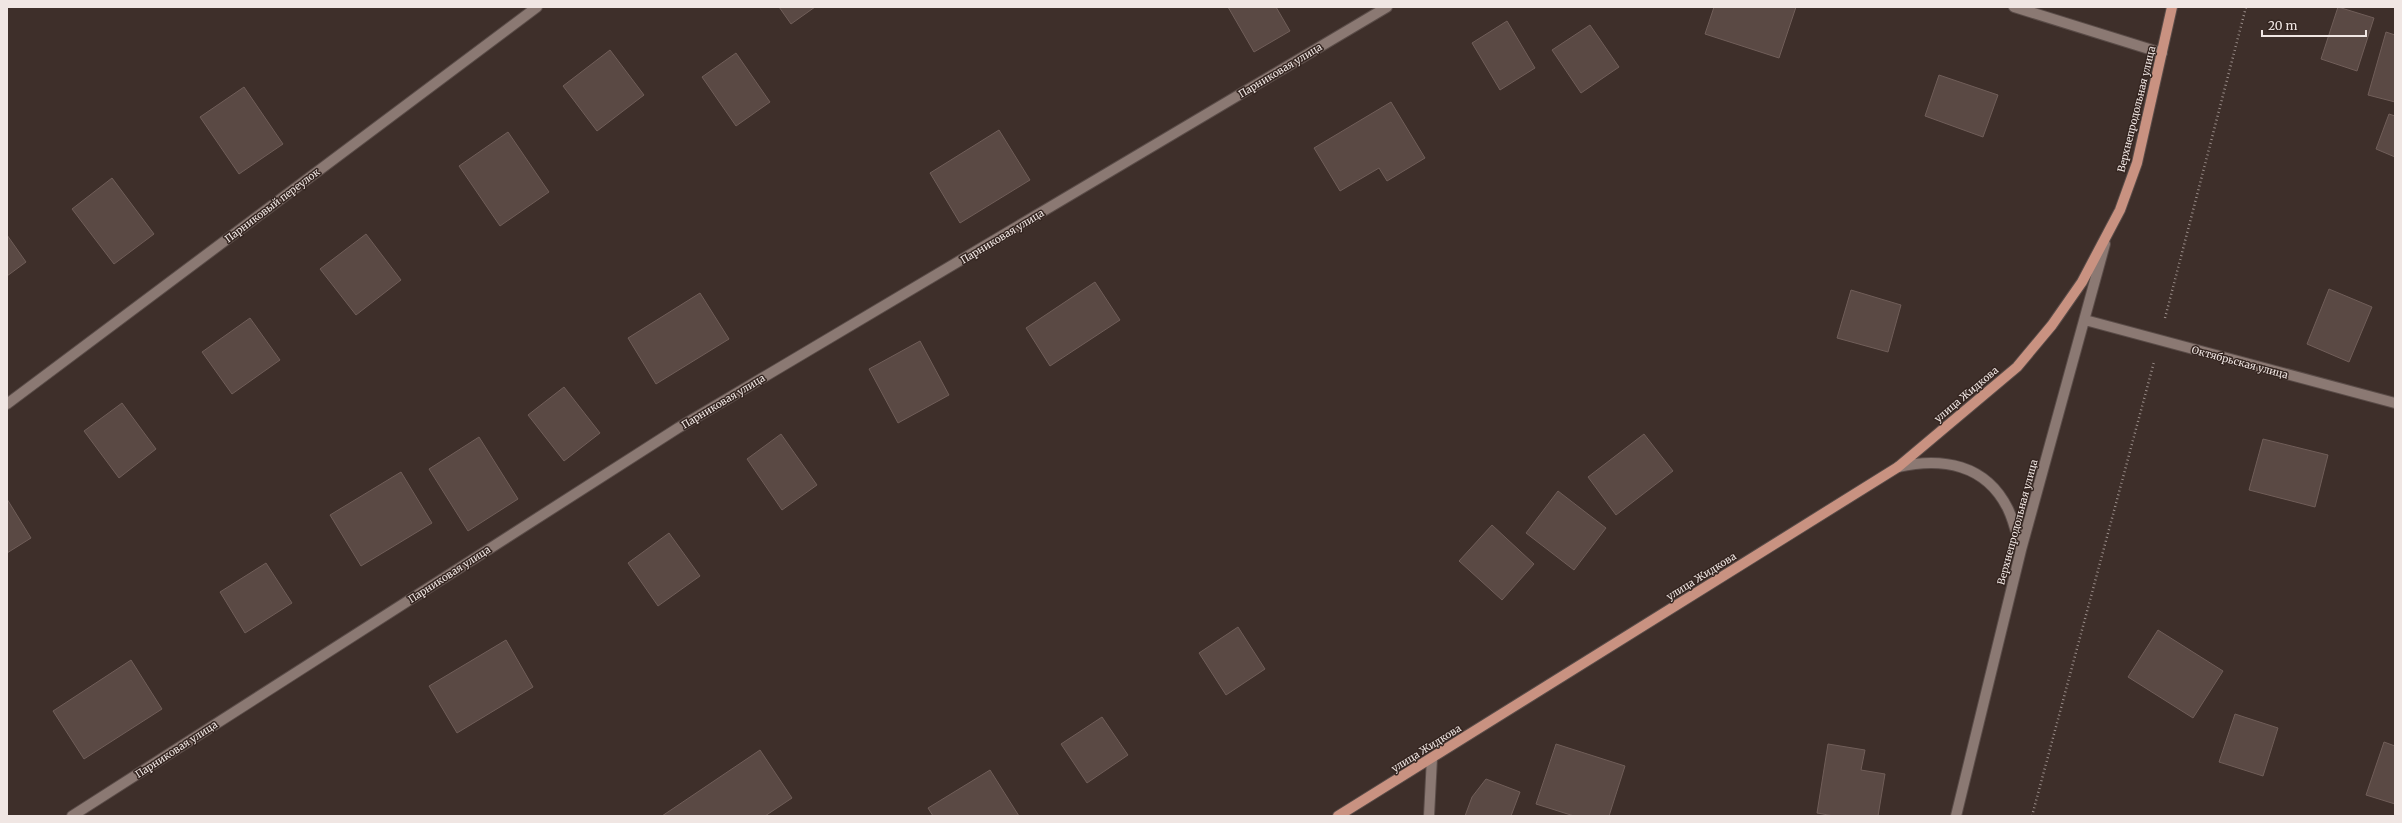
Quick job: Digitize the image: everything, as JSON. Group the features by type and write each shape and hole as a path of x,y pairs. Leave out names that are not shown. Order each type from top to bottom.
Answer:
{"main road":[{"name":"Верхнепродольная улица","path":"2052,325 2082,282 2120,210 2137,162 2172,7"},
{"name":"улица Жидкова","path":"1338,816 1898,467 2017,367 2052,325"}],"street":[{"name":"Парниковый переулок","path":"7,404 537,7"},
{"name":"Парниковая улица","path":"72,816 678,428 1387,7"},
{"path":"2014,7 2162,53"},
{"name":"Верхнепродольная улица","path":"1956,816 2021,550 2107,236"},
{"name":"Октябрьская улица","path":"2085,320 2395,403"},
{"path":"1898,467 1935,461 1965,467 1988,482 2008,508 2021,550"},
{"path":"1429,816 1432,758"}],"path":[{"path":"2032,816 2246,7"}],"building":[{"path":"779,7 815,7 791,24"},
{"path":"1228,7 1276,7 1290,31 1254,52"},
{"path":"1714,7 1796,7 1779,58 1705,34"},
{"path":"2338,7 2374,18 2357,71 2321,59"},
{"path":"1507,21 1535,68 1500,90 1472,43"},
{"path":"1590,25 1619,67 1581,93 1552,50"},
{"path":"2386,32 2395,35 2395,102 2368,95"},
{"path":"610,50 644,95 597,131 563,86"},
{"path":"736,53 770,102 736,126 702,77"},
{"path":"1939,75 1998,95 1983,137 1925,116"},
{"path":"244,87 283,144 239,174 200,117"},
{"path":"1391,102 1425,158 1387,181 1379,168 1340,191 1314,148"},
{"path":"2389,114 2395,116 2395,157 2376,149"},
{"path":"999,130 1030,180 960,223 930,173"},
{"path":"508,132 549,192 500,226 459,166"},
{"path":"112,178 154,234 114,264 72,209"},
{"path":"366,234 401,280 356,315 320,269"},
{"path":"7,235 26,262 7,276"},
{"path":"1095,282 1120,320 1050,366 1026,328"},
{"path":"2329,289 2372,307 2349,362 2307,344"},
{"path":"1851,290 1901,305 1888,352 1837,338"},
{"path":"700,293 729,339 656,384 628,338"},
{"path":"250,318 280,360 232,394 202,352"},
{"path":"920,341 949,395 898,423 869,369"},
{"path":"564,387 600,433 564,461 528,415"},
{"path":"122,403 156,449 119,478 84,431"},
{"path":"781,434 817,485 782,510 747,459"},
{"path":"1644,434 1673,471 1616,515 1588,477"},
{"path":"479,437 518,499 468,531 429,469"},
{"path":"2263,439 2328,455 2315,507 2249,490"},
{"path":"401,472 432,523 361,566 330,515"},
{"path":"1558,491 1606,528 1574,570 1526,533"},
{"path":"7,499 31,538 7,553"},
{"path":"1492,525 1534,564 1502,600 1459,561"},
{"path":"669,533 700,576 658,606 628,563"},
{"path":"266,563 292,603 245,633 220,592"},
{"path":"1238,627 1265,669 1226,695 1199,653"},
{"path":"2158,630 2223,671 2193,718 2128,677"},
{"path":"506,640 533,687 457,733 429,686"},
{"path":"131,660 162,709 84,759 53,711"},
{"path":"2235,714 2278,728 2263,776 2219,762"},
{"path":"1102,717 1128,755 1087,783 1061,744"},
{"path":"2384,742 2395,746 2395,804 2366,795"},
{"path":"1556,744 1625,766 1609,816 1574,816 1536,804"},
{"path":"1828,744 1865,750 1861,770 1885,774 1878,816 1834,816 1817,813"},
{"path":"760,750 792,798 765,816 662,816"},
{"path":"990,770 1019,816 933,816 928,808"},
{"path":"1486,779 1520,792 1511,816 1465,816 1472,797"}]}
